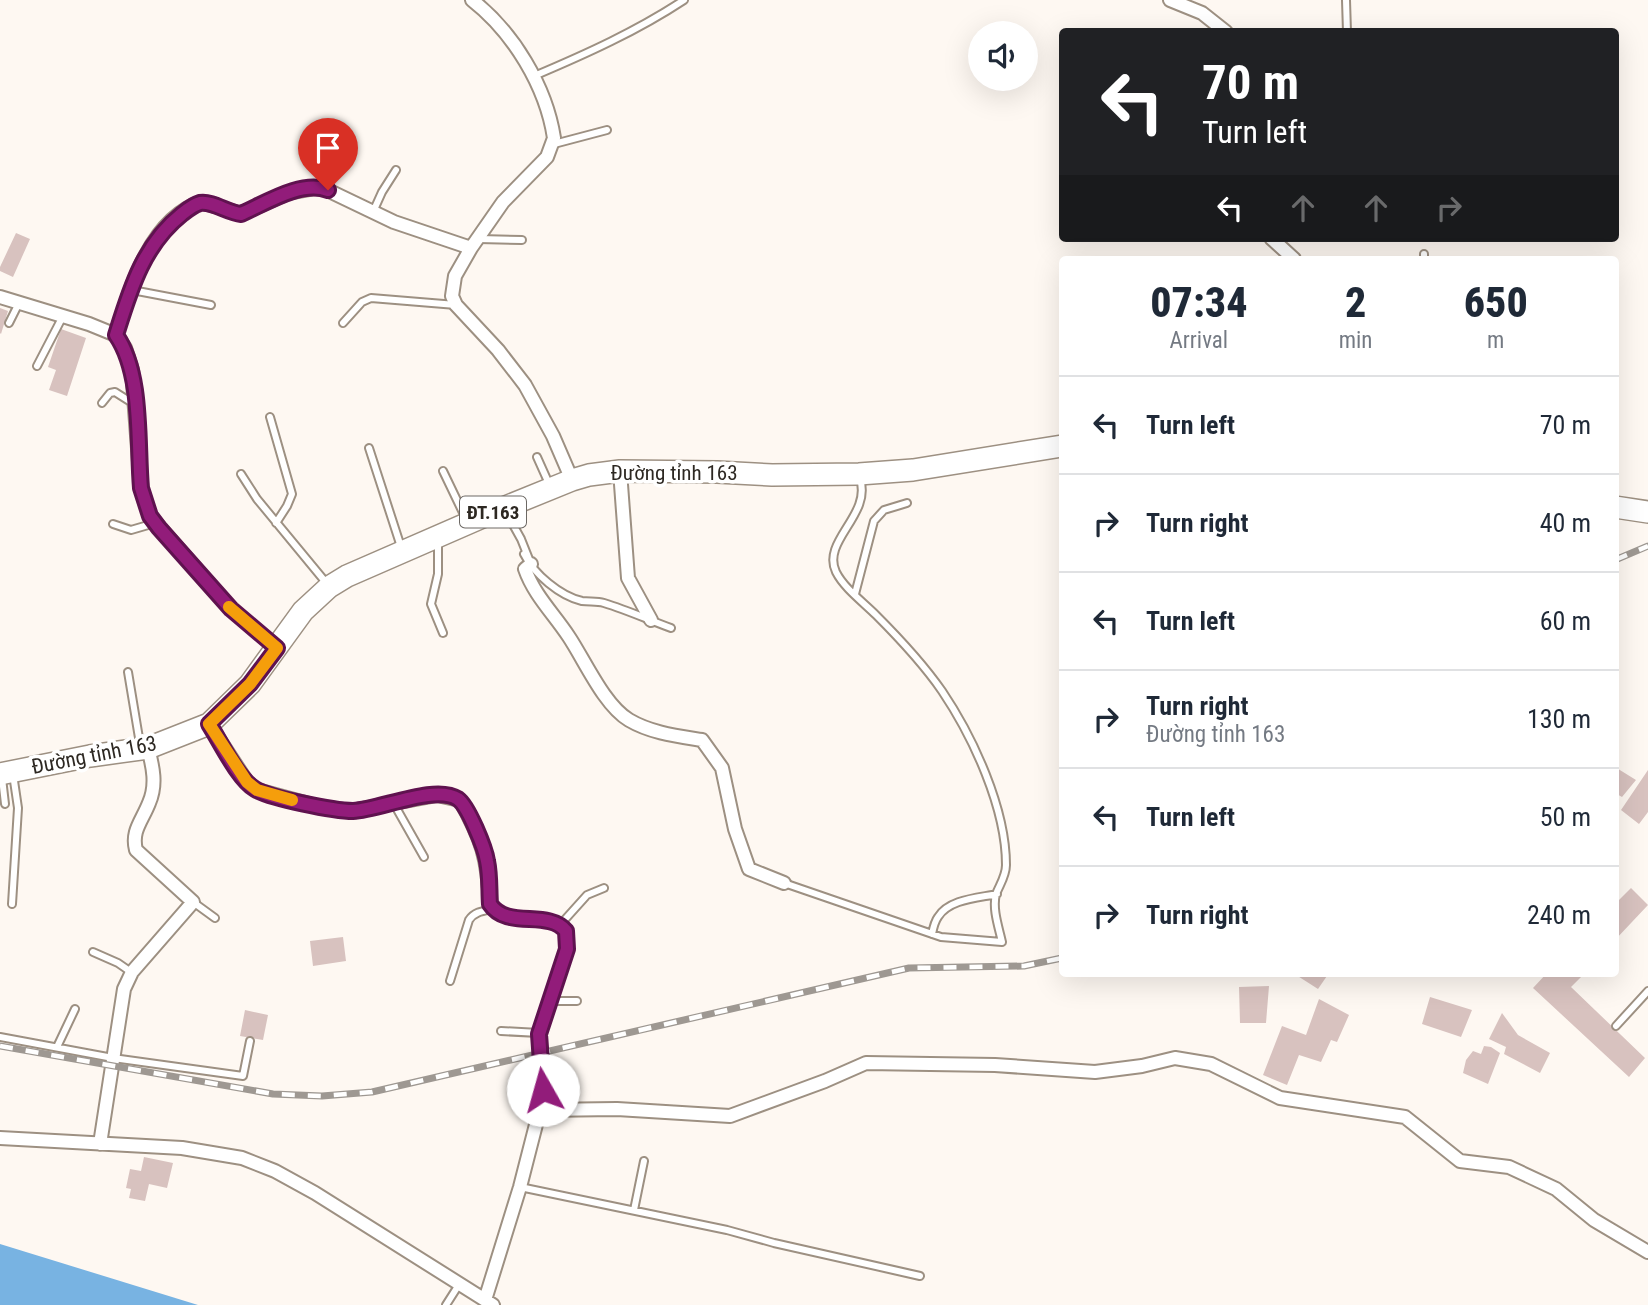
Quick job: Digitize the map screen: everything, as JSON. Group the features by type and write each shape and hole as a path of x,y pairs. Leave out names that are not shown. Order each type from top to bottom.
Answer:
{"main road":[{"name":"Đường tỉnh 163","path":"5,773 90,756 145,749 209,724 250,684 303,611 329,587 403,551 572,480 620,471 859,474 914,470 1059,446"},
{"path":"1619,508 1648,512"}],"street":[{"path":"472,0 485,10 514,44 534,76 553,130 554,144 540,165 503,202 474,244 453,284 452,296 456,305 498,350 537,403 572,480"},
{"path":"1170,0 1202,13 1221,28"},
{"path":"116,335 130,289 145,257 158,236 196,204 208,203 241,214 288,193 321,187 394,222 474,244"},
{"path":"1275,242 1291,256"},
{"path":"0,297 116,335 125,348 132,370 141,488 155,523 231,609 277,648"},
{"path":"620,471 628,578 651,620"},
{"path":"531,564 525,569 530,584 568,635 610,702 628,719 663,733 702,740 722,768 735,828 749,869 783,883"},
{"path":"0,1138 195,1150 242,1158 275,1171 489,1303 540,1110 543,1090 539,1034 567,949 566,931 560,925 515,918 494,909 490,904 487,860 460,800 437,795 351,811 320,807 257,790 247,782 209,724"},
{"path":"100,1144 124,989 132,972 193,902 136,850 133,841 135,830 150,803 153,788 154,772 145,749"},
{"path":"540,1110 617,1109 730,1116 866,1063 995,1065 1095,1072 1175,1059 1211,1064 1280,1098 1405,1117 1460,1161 1509,1167 1556,1188 1594,1220 1648,1252"}],"lane":[{"path":"534,76 651,22 684,0"},
{"path":"1346,0 1347,28"},
{"path":"554,144 607,130"},
{"path":"373,212 396,170"},
{"path":"474,244 522,240"},
{"path":"130,289 211,305"},
{"path":"342,323 362,302 371,298 456,305"},
{"path":"9,323 19,303"},
{"path":"37,366 63,316"},
{"path":"102,403 110,393 115,392 135,405"},
{"path":"270,417 292,494 276,523"},
{"path":"369,448 403,551"},
{"path":"537,457 551,488"},
{"path":"443,471 467,523"},
{"path":"242,474 257,499 329,587"},
{"path":"783,883 932,934 972,941 1002,942 996,894 1006,868 1003,840 993,797 974,747 935,682 835,571 833,561 838,541 858,510 863,492 859,474"},
{"path":"855,594 874,521 884,510 907,503"},
{"path":"503,508 521,538 531,564 559,590 581,601 602,602 671,628"},
{"path":"113,524 131,530 155,523"},
{"path":"438,536 438,574 431,604 443,633"},
{"path":"128,672 145,749"},
{"path":"5,773 5,804"},
{"path":"5,773 18,808 12,904"},
{"path":"394,803 425,857"},
{"path":"560,925 587,895 604,888"},
{"path":"932,934 938,916 948,908 961,901 996,894"},
{"path":"193,902 215,918"},
{"path":"450,981 472,915 494,909"},
{"path":"93,952 132,972"},
{"path":"1616,1026 1648,991"},
{"path":"549,1001 577,1001"},
{"path":"57,1046 75,1009"},
{"path":"501,1031 539,1034"},
{"path":"0,1037 113,1058 243,1076 250,1041"},
{"path":"634,1210 644,1161"},
{"path":"520,1187 727,1230 774,1244 920,1276"},
{"path":"446,1305 460,1283"}],"water":[{"path":"0,1244 198,1305 0,1305"}],"building":[{"path":"16,233 30,239 13,277 0,271 0,267"},
{"path":"0,308 8,311 1,334 0,333"},
{"path":"61,329 86,338 67,396 49,390 56,370 48,367"},
{"path":"1619,769 1636,780 1622,797 1619,795"},
{"path":"1648,770 1648,812 1639,824 1621,810"},
{"path":"1631,888 1648,905 1619,936 1619,900"},
{"path":"343,937 346,961 313,966 310,941"},
{"path":"1299,977 1326,977 1318,989"},
{"path":"1543,977 1581,977 1571,987 1645,1058 1629,1077 1533,988"},
{"path":"1269,986 1266,1023 1240,1023 1239,987"},
{"path":"1430,997 1472,1010 1461,1037 1422,1024"},
{"path":"1319,999 1349,1015 1337,1042 1331,1040 1321,1062 1299,1055 1287,1085 1263,1075 1282,1026 1306,1035"},
{"path":"245,1010 268,1015 263,1040 240,1036"},
{"path":"1502,1013 1518,1035 1550,1053 1540,1073 1504,1054 1506,1047 1489,1039"},
{"path":"1484,1046 1500,1053 1488,1084 1463,1073 1466,1060 1473,1051 1481,1054"},
{"path":"144,1157 173,1163 167,1188 149,1184 145,1201 129,1198 131,1189 126,1188 130,1169 141,1171"}],"railway":[{"path":"1619,558 1648,546"},
{"path":"0,1046 273,1094 322,1096 372,1092 909,968 1024,966 1059,959"}],"slow traffic":[{"path":"229,607 277,648 250,684 209,724 247,782 257,790 292,800"}],"route":[{"path":"328,190 313,187 288,193 241,214 202,202 190,208 158,236 136,274 116,335 125,348 134,381 141,488 150,516 159,528 231,609 277,648 250,684 209,724 247,782 257,790 320,807 351,811 437,795 454,797 460,800 487,860 490,904 494,909 498,913 515,918 564,927 568,937 567,949 538,1041 543,1090"}]}
